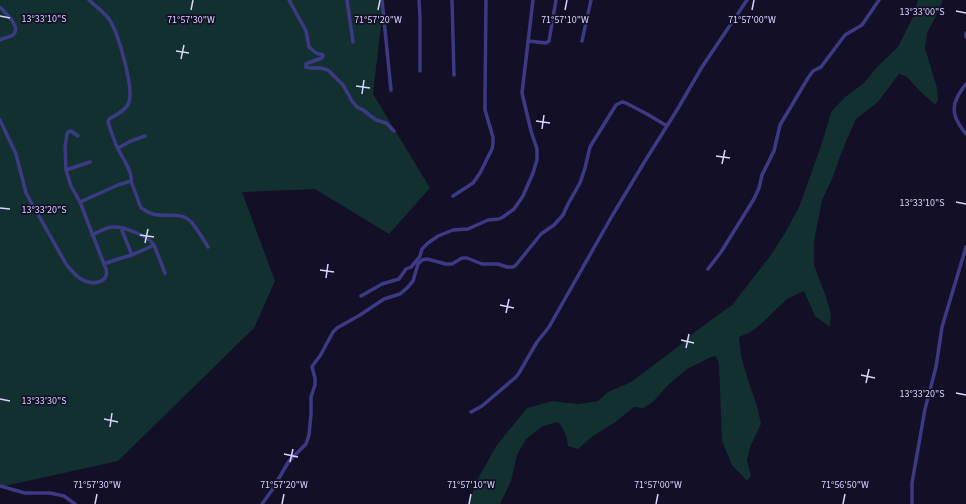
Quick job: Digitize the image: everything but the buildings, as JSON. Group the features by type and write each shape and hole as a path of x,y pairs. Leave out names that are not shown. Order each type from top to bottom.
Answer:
{"street":[{"path":"89,0 108,18 120,44 130,89 129,101 126,108 108,120 118,148 132,178 131,180 141,208 152,214 172,214 186,218 192,222 208,247"},
{"path":"289,0 306,31 309,47 316,53 323,55 322,58 306,64 306,67 328,70 343,85 357,107 376,120 386,123 394,131"},
{"path":"347,0 353,42"},
{"path":"382,0 391,90"},
{"path":"419,0 420,71"},
{"path":"452,0 454,75"},
{"path":"454,196 473,183 480,173 493,144 493,137 485,110 484,96 486,0"},
{"path":"361,296 382,284 400,279 406,269 411,267 418,260 422,249 438,236 453,230 468,229 488,220 499,219 514,209 523,196 537,160 537,149 530,131 522,94 533,0"},
{"path":"528,41 546,43 549,41 556,0"},
{"path":"582,41 592,0"},
{"path":"471,412 482,406 519,374 537,342 549,327 612,216 702,67 747,0"},
{"path":"708,268 722,252 754,199 759,188 762,175 774,151 780,125 808,78 813,71 821,67 845,36 862,24 879,0"},
{"path":"0,7 16,27 13,35 0,40"},
{"path":"966,84 954,104 954,112 959,125 966,134"},
{"path":"418,260 427,259 452,264 462,258 467,258 482,264 498,264 513,267 525,255 541,234 554,225 563,215 580,183 590,147 616,105 622,102 626,103 667,126"},
{"path":"0,120 16,154 26,193 66,264 74,273 85,281 102,282 106,275 106,269 80,202 71,186 66,170 65,147 67,134 71,131 78,136"},
{"path":"118,148 145,136"},
{"path":"66,170 90,162"},
{"path":"80,202 131,180"},
{"path":"92,235 108,227 115,226 144,236 154,245 165,273"},
{"path":"120,228 132,255"},
{"path":"104,264 118,258 132,255 154,245"},
{"path":"913,504 912,483 925,409 936,367 942,327 966,246"},
{"path":"262,504 289,462 306,444 309,435 311,397 315,385 312,365 320,356 333,332 384,299 400,294 413,281 418,264 422,260"},
{"path":"0,486 25,493 50,493 64,496 75,504"}],"green space":[{"path":"0,0 384,0 373,94 430,188 389,234 315,189 242,192 275,281 254,328 118,461 0,487"},
{"path":"918,0 943,0 927,33 925,48 937,88 938,100 935,105 906,76 899,74 877,103 856,119 822,200 814,242 814,265 831,314 830,327 815,316 804,291 787,299 751,332 739,337 741,355 761,424 750,447 747,461 751,476 747,481 732,465 722,441 719,364 716,356 687,369 668,385 653,402 643,408 634,407 614,423 593,436 578,449 568,446 566,435 560,424 557,422 543,426 526,439 517,455 511,481 500,504 469,504 477,480 497,445 527,408 553,401 579,404 598,401 608,392 631,382 732,305 771,255 800,205 823,140 831,112 845,97 864,83 876,68 898,47 913,17"}]}
